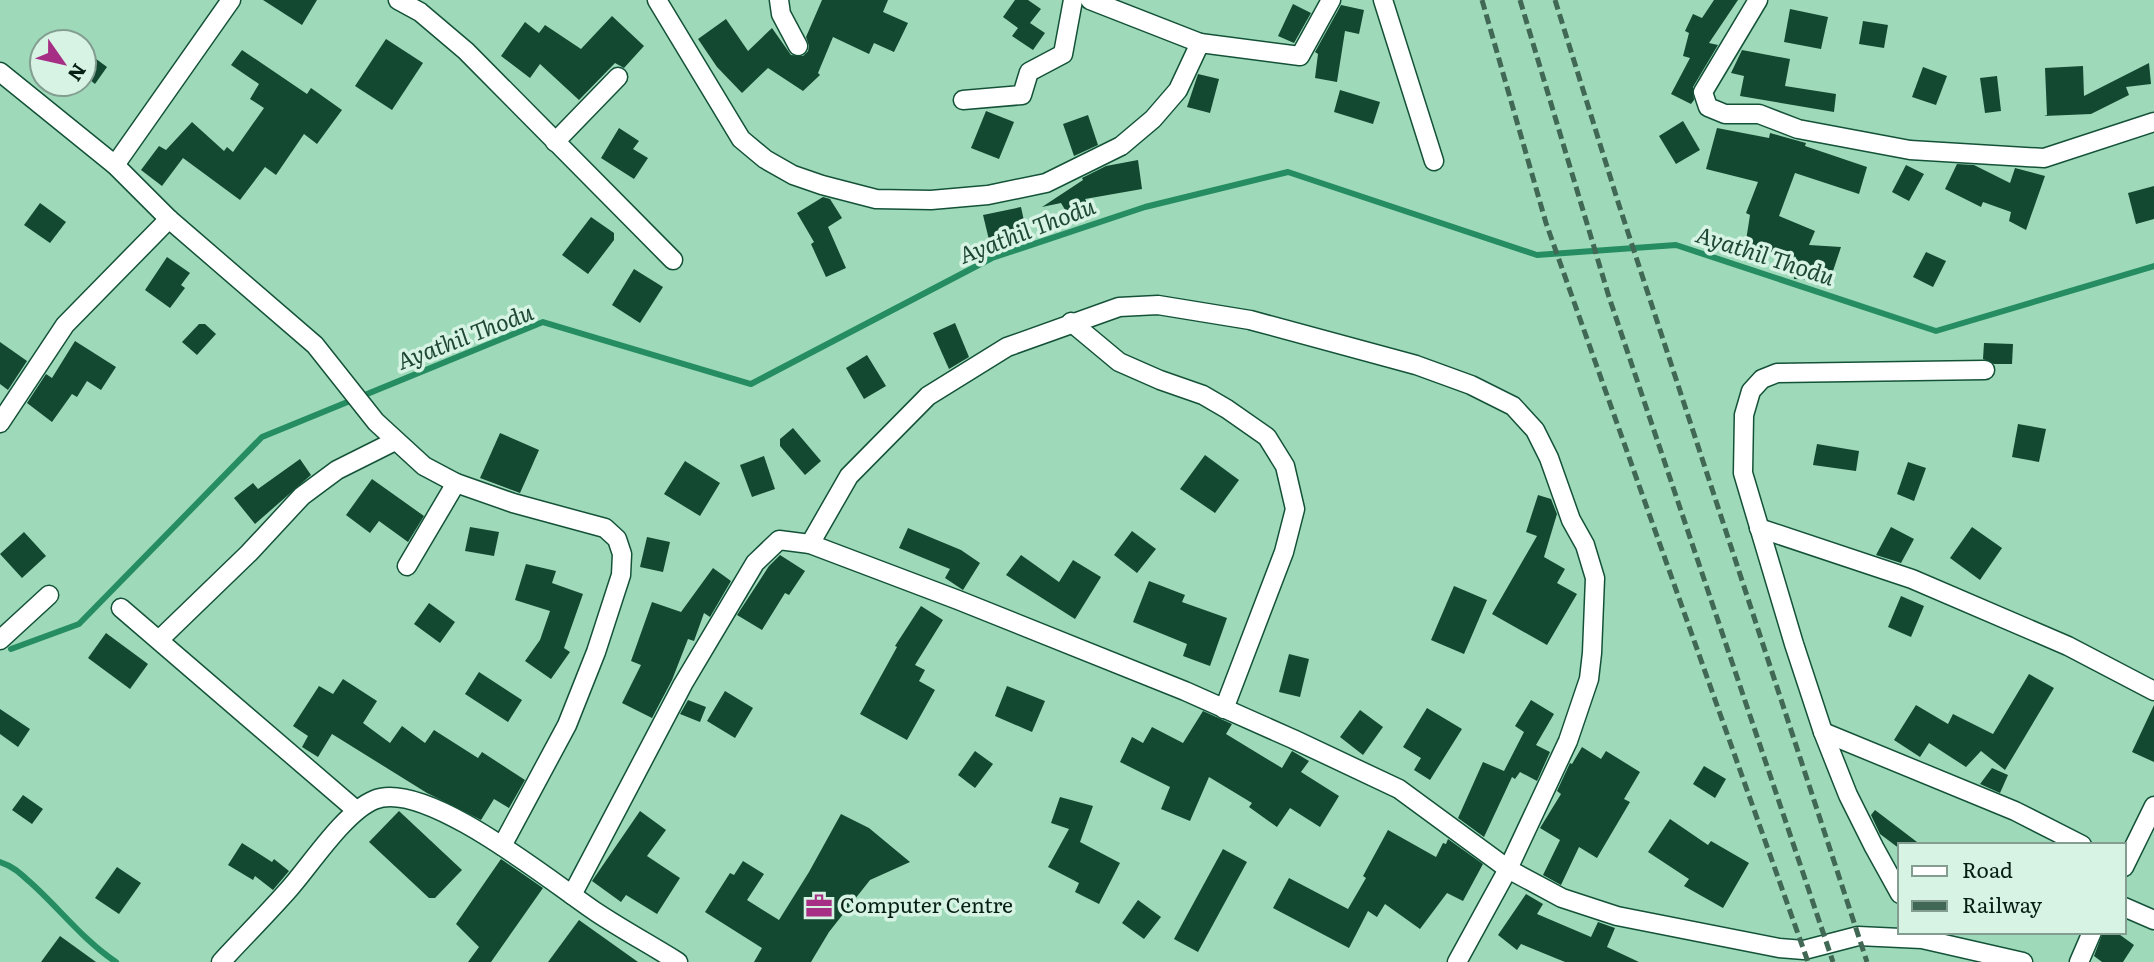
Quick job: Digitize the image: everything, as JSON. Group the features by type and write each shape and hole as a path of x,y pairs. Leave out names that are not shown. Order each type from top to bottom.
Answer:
{"street":[{"path":"114,165 231,0"},
{"path":"398,0 419,12 466,51 673,260"},
{"path":"657,0 741,139 765,159 793,175 876,199 931,200 988,195 1046,183 1121,146 1153,119 1178,90 1200,43"},
{"path":"779,0 781,14 798,46"},
{"path":"963,100 1022,95 1029,72 1063,54 1073,0"},
{"path":"1090,0 1200,43 1300,56 1331,0"},
{"path":"1383,0 1434,161"},
{"path":"1758,0 1703,92 1708,107 1725,114 1759,114 1798,130 1910,150 2044,158 2154,122"},
{"path":"0,72 114,165 169,219 315,345 376,422 424,466 456,483 513,503 605,528 617,539 622,554 621,575 611,608 567,725 502,846"},
{"path":"555,142 618,77"},
{"path":"0,423 65,325 169,219"},
{"path":"810,544 849,476 928,397 1007,347 1119,307 1158,305 1250,320 1416,365 1471,385 1513,406 1535,430 1549,458 1570,520 1585,545 1595,578 1592,653 1589,680 1573,731 1508,869 1457,962"},
{"path":"1071,322 1119,362 1203,395 1227,409 1267,437 1285,466 1295,509 1293,520 1284,552 1224,709"},
{"path":"1898,890 1848,795 1823,732 1743,473 1744,415 1751,391 1762,379 1777,373 1985,370"},
{"path":"160,639 249,553 302,496 337,470 395,442"},
{"path":"407,566 456,483"},
{"path":"1759,528 1912,579 2068,646 2154,691"},
{"path":"572,895 683,684 755,563 779,540 810,544 958,600 1224,709 1399,789 1508,869 1562,898 1617,916 1782,955 1858,936 1920,935 2023,962"},
{"path":"0,640 49,595"},
{"path":"121,608 356,810"},
{"path":"1823,732 2015,811 2078,843"},
{"path":"221,962 289,890 356,810 376,798 419,803 444,813 502,846 572,895 678,962"},
{"path":"2126,864 2154,806"},
{"path":"2126,908 2154,920"},
{"path":"2079,962 2091,934"}],"building":[{"path":"263,0 317,0 302,25"},
{"path":"822,0 888,0 883,12 908,23 894,52 874,43 869,54 833,37 818,73 820,75 803,91 768,68 742,93 717,67 698,39 726,19 748,51 772,28 791,55 803,56 809,46 806,37"},
{"path":"1015,0 1028,0 1041,9 1030,23 1045,33 1033,50 1012,36 1018,28 1003,17"},
{"path":"1714,0 1738,0 1709,43 1718,45 1693,87 1694,100 1691,104 1671,94 1690,58 1683,56 1689,33 1685,31 1693,14 1702,18"},
{"path":"1293,4 1311,13 1294,43 1278,36"},
{"path":"1341,5 1364,10 1359,34 1345,31 1337,82 1315,78 1318,54 1315,52"},
{"path":"1790,9 1828,17 1821,49 1784,42"},
{"path":"612,16 644,46 624,68 615,63 579,100 540,64 530,78 501,56 525,22 539,33 545,25 581,49"},
{"path":"1863,21 1888,25 1884,48 1859,44"},
{"path":"386,39 423,63 392,110 355,86"},
{"path":"242,50 307,94 311,88 342,110 317,144 304,134 276,175 265,167 240,200 183,158 162,186 141,170 159,146 166,150 192,122 224,151 227,147 233,152 264,108 250,99 259,84 231,65"},
{"path":"1742,50 1790,59 1785,86 1836,94 1834,112 1740,96 1744,76 1731,73"},
{"path":"98,60 107,67 98,80"},
{"path":"2149,63 2151,84 2126,87 2129,95 2091,114 2044,116 2047,115 2045,68 2083,66 2084,96"},
{"path":"1923,67 1947,76 1936,105 1912,97"},
{"path":"1198,74 1219,79 1210,113 1187,107"},
{"path":"1997,76 2001,111 1985,113 1980,78"},
{"path":"1340,90 1380,102 1373,124 1334,112"},
{"path":"986,111 1014,122 999,159 971,148"},
{"path":"1088,115 1098,145 1074,156 1063,124"},
{"path":"1683,121 1700,150 1676,164 1659,136"},
{"path":"619,128 639,141 633,149 648,158 634,179 601,158"},
{"path":"1717,128 1769,138 1770,133 1806,143 1805,146 1867,167 1859,194 1795,173 1779,216 1815,231 1809,245 1841,247 1830,280 1794,279 1796,257 1745,247 1750,215 1746,213 1758,182 1706,169"},
{"path":"1138,160 1142,189 1085,199 1089,207 1070,218 1061,203 1042,207 1083,180 1082,178 1106,166"},
{"path":"1957,164 1974,165 2010,183 2015,168 2045,176 2026,230 2009,221 2011,212 1983,202 1981,207 1945,189"},
{"path":"1906,165 1924,174 1909,201 1892,192"},
{"path":"2154,186 2154,219 2136,224 2128,193"},
{"path":"823,197 830,199 842,218 828,227 846,268 826,277 811,244 814,242 797,213"},
{"path":"40,203 66,222 50,243 24,225"},
{"path":"1021,207 1027,235 990,244 983,215"},
{"path":"591,217 614,233 614,240 588,274 562,255"},
{"path":"1926,252 1946,261 1933,287 1913,277"},
{"path":"167,257 190,273 181,285 185,288 170,308 145,290"},
{"path":"634,269 663,287 640,323 612,305"},
{"path":"955,323 969,357 949,369 933,333"},
{"path":"199,324 205,324 216,334 197,355 182,342"},
{"path":"75,341 116,367 101,390 87,381 77,397 72,394 52,422 27,403 46,374 52,378"},
{"path":"0,342 27,361 8,390 0,384"},
{"path":"1984,343 2013,344 2012,364 1994,364 1983,359"},
{"path":"867,355 886,386 864,399 846,368"},
{"path":"2018,424 2046,429 2039,462 2012,457"},
{"path":"793,428 821,461 805,475 780,446 780,439"},
{"path":"500,433 539,450 520,493 480,478"},
{"path":"1817,444 1859,451 1856,471 1813,465"},
{"path":"1205,455 1239,480 1215,513 1180,489"},
{"path":"764,456 775,489 752,497 740,465"},
{"path":"300,459 311,475 255,524 234,498 253,483 258,489"},
{"path":"685,461 720,483 700,516 664,494"},
{"path":"1908,462 1926,468 1914,501 1897,494"},
{"path":"372,479 424,516 408,542 379,521 370,533 346,515"},
{"path":"1538,495 1551,499 1557,514 1544,557 1565,569 1557,583 1577,594 1547,645 1492,614 1537,536 1526,532"},
{"path":"470,527 499,532 494,556 465,551"},
{"path":"1891,527 1914,539 1901,563 1876,555"},
{"path":"1972,527 2002,548 1980,580 1950,558"},
{"path":"908,528 961,550 980,563 963,590 945,578 950,569 899,548"},
{"path":"1132,531 1156,549 1137,573 1114,555"},
{"path":"24,532 46,556 22,578 0,554"},
{"path":"647,537 670,542 663,572 640,567"},
{"path":"780,555 805,571 789,595 785,593 762,630 737,615 769,566"},
{"path":"1021,555 1059,582 1073,560 1101,577 1075,619 1006,575"},
{"path":"526,564 556,571 552,583 583,594 564,648 570,652 551,679 525,661 540,640 550,611 515,600"},
{"path":"713,568 731,581 710,617 704,613 694,641 688,639 672,680 652,718 622,703 641,665 631,661 652,602 681,612"},
{"path":"1149,581 1185,595 1182,602 1227,618 1210,666 1183,656 1187,644 1133,622"},
{"path":"1454,586 1487,600 1464,654 1431,640"},
{"path":"1901,596 1924,606 1911,637 1888,627"},
{"path":"429,603 455,622 440,643 414,624"},
{"path":"921,606 943,620 915,665 925,670 919,681 935,690 907,740 860,714 897,647 895,646"},
{"path":"106,633 148,664 130,689 88,658"},
{"path":"1289,654 1309,659 1300,697 1279,692"},
{"path":"479,672 522,700 508,722 465,694"},
{"path":"2029,674 2054,688 2005,770 1981,751 1966,767 1929,743 1920,757 1894,740 1916,705 1948,724 1953,714 1993,734"},
{"path":"343,679 377,701 363,723 390,743 402,726 425,743 434,730 478,758 482,752 525,780 509,808 494,799 481,820 427,793 332,734 318,757 302,747 308,736 293,726 319,686 333,694"},
{"path":"1007,686 1045,701 1032,732 995,716"},
{"path":"725,691 753,708 735,738 707,721"},
{"path":"688,700 706,707 700,722 680,714"},
{"path":"1531,700 1554,714 1536,745 1550,752 1537,781 1520,772 1515,779 1512,777 1484,837 1458,818 1483,762 1504,771 1524,732 1515,726"},
{"path":"2154,705 2154,762 2132,752"},
{"path":"1427,708 1462,729 1430,780 1414,770 1421,758 1403,747"},
{"path":"0,709 30,729 18,747 0,734"},
{"path":"1360,710 1383,727 1363,755 1340,737"},
{"path":"1203,711 1232,724 1226,734 1282,768 1292,751 1309,761 1301,772 1339,796 1320,827 1290,808 1277,827 1249,807 1252,803 1209,777 1190,821 1161,809 1170,787 1120,762 1132,737 1143,743 1152,727 1183,743"},
{"path":"1582,747 1601,759 1606,751 1640,772 1624,799 1630,802 1597,858 1579,847 1561,885 1543,875 1560,840 1540,828 1561,794 1557,791 1570,763 1572,764"},
{"path":"975,751 993,764 975,788 958,775"},
{"path":"1704,766 1726,779 1715,798 1693,784"},
{"path":"1992,768 2008,775 2000,793 1980,784"},
{"path":"23,795 43,809 32,824 12,810"},
{"path":"1060,797 1093,806 1080,842 1120,863 1099,904 1075,892 1079,883 1048,867 1069,829 1051,823"},
{"path":"1875,810 1917,842 1898,843 1898,848 1880,834 1871,815"},
{"path":"399,811 462,870 435,898 429,898 369,842"},
{"path":"640,811 666,830 647,856 680,878 657,914 626,895 621,902 592,881"},
{"name":"Computer Centre","path":"841,814 869,828 910,862 870,880 829,932 811,962 754,962 762,948 705,912 730,873 734,875 743,861 764,874 747,900 779,920"},
{"path":"1670,819 1708,845 1711,841 1749,863 1723,908 1684,886 1689,879 1648,852"},
{"path":"1388,830 1436,857 1448,839 1483,864 1463,901 1447,893 1420,929 1385,904 1377,917 1368,911 1349,948 1273,908 1289,878 1348,909"},
{"path":"242,843 272,862 274,859 289,871 273,890 255,876 253,880 228,865"},
{"path":"1223,849 1247,862 1198,952 1174,939"},
{"path":"501,859 543,888 491,962 468,962 479,947 456,924"},
{"path":"117,867 141,883 119,914 95,898"},
{"path":"1526,894 1543,904 1537,914 1591,937 1598,922 1615,928 1607,947 1639,962 1565,962 1521,944 1517,950 1498,935"},
{"path":"1138,900 1161,917 1144,939 1122,923"},
{"path":"579,920 638,962 548,962"},
{"path":"2102,934 2119,934 2134,945 2123,962 2102,962 2094,956"},
{"path":"60,936 96,962 41,962"}],"waterway":[{"name":"Ayathil Thodu","path":"11,649 79,624 262,437 543,322 751,384 992,258 1145,207 1288,172 1537,255 1676,245 1936,331 2154,266"},
{"path":"0,862 24,876 83,935 116,962"}],"railway":[{"path":"1482,0 1546,223 1808,962"},
{"path":"1520,0 1609,297 1833,962"},
{"path":"1555,0 1619,205 1867,962"}],"place":[{"name":"Computer Centre","path":"819,906"}]}
